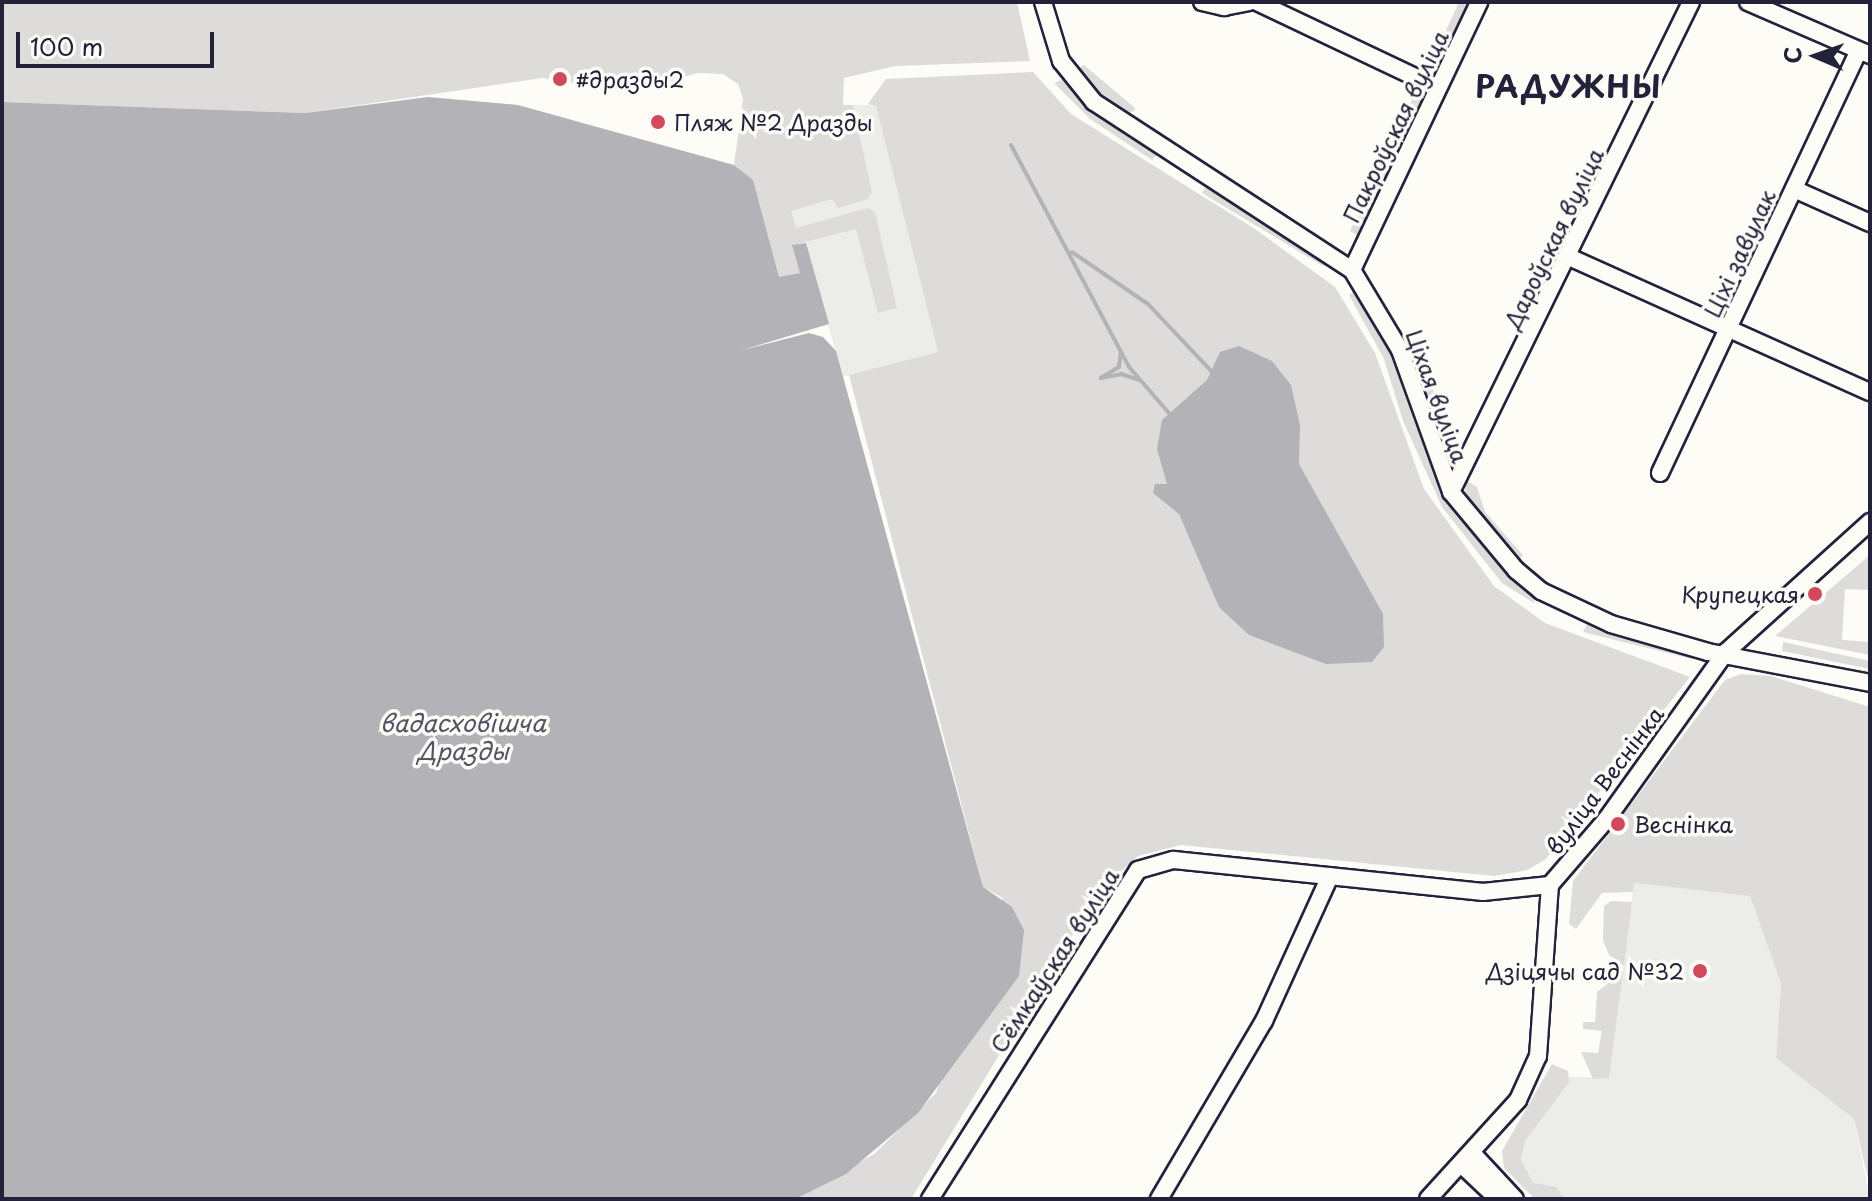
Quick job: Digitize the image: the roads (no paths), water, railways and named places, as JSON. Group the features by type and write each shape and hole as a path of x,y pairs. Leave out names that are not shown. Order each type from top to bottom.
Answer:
{"street":[{"name":"Ціхая вуліца","path":"1043,2 1061,61 1094,102 1352,270 1400,350 1451,492 1490,544 1541,591 1611,624 1870,683"},
{"path":"1202,2 1224,7 1249,2"},
{"path":"1257,2 1438,88"},
{"name":"Пакроўская вуліца","path":"1352,270 1479,2"},
{"name":"Дароўская вуліца","path":"1451,492 1569,257 1691,2"},
{"path":"1748,2 1864,53"},
{"name":"Ціхі завулак","path":"1660,473 1794,189 1864,53"},
{"path":"1794,189 1870,223"},
{"path":"1569,257 1870,392"},
{"name":"вуліца Веснінка","path":"1330,876 1503,892 1550,885 1606,820 1726,652 1870,522"},
{"name":"Сёмкаўская вуліца","path":"930,1199 1119,891 1138,870 1174,860 1330,876"},
{"path":"1159,1199 1264,1021 1330,876"},
{"path":"1428,1199 1469,1160 1518,1100 1538,1056 1550,885"},
{"path":"1469,1160 1498,1199"},
{"path":"1469,1160 1515,1199"}],"water":[{"name":"вадасховішча Дразды","path":"428,97 518,105 734,165 753,180 779,277 800,273 792,245 806,243 829,324 739,351 809,333 823,337 836,351 983,887 1012,907 1024,930 1019,976 918,1113 846,1174 795,1199 2,1199 2,102 305,113"},
{"path":"1239,346 1272,361 1291,385 1300,425 1299,464 1383,614 1384,647 1372,662 1326,664 1249,635 1219,607 1179,514 1153,493 1155,484 1167,484 1157,449 1162,420 1207,380 1220,352"}],"waterway":[{"path":"1011,145 1129,367 1169,413"},
{"path":"1072,252 1148,304 1212,372"},
{"path":"1121,352 1119,367 1101,378 1121,374 1139,380"}],"place":[{"name":"#дразды2","path":"560,79"},
{"name":"Пляж №2 Дразды","path":"658,122"},
{"name":"Крупецкая","path":"1815,594"},
{"name":"Веснінка","path":"1618,824"},
{"name":"Дзіцячы сад №32","path":"1700,971"}],"district":[{"name":"РАДУЖНЫ","path":"1569,86"}]}
